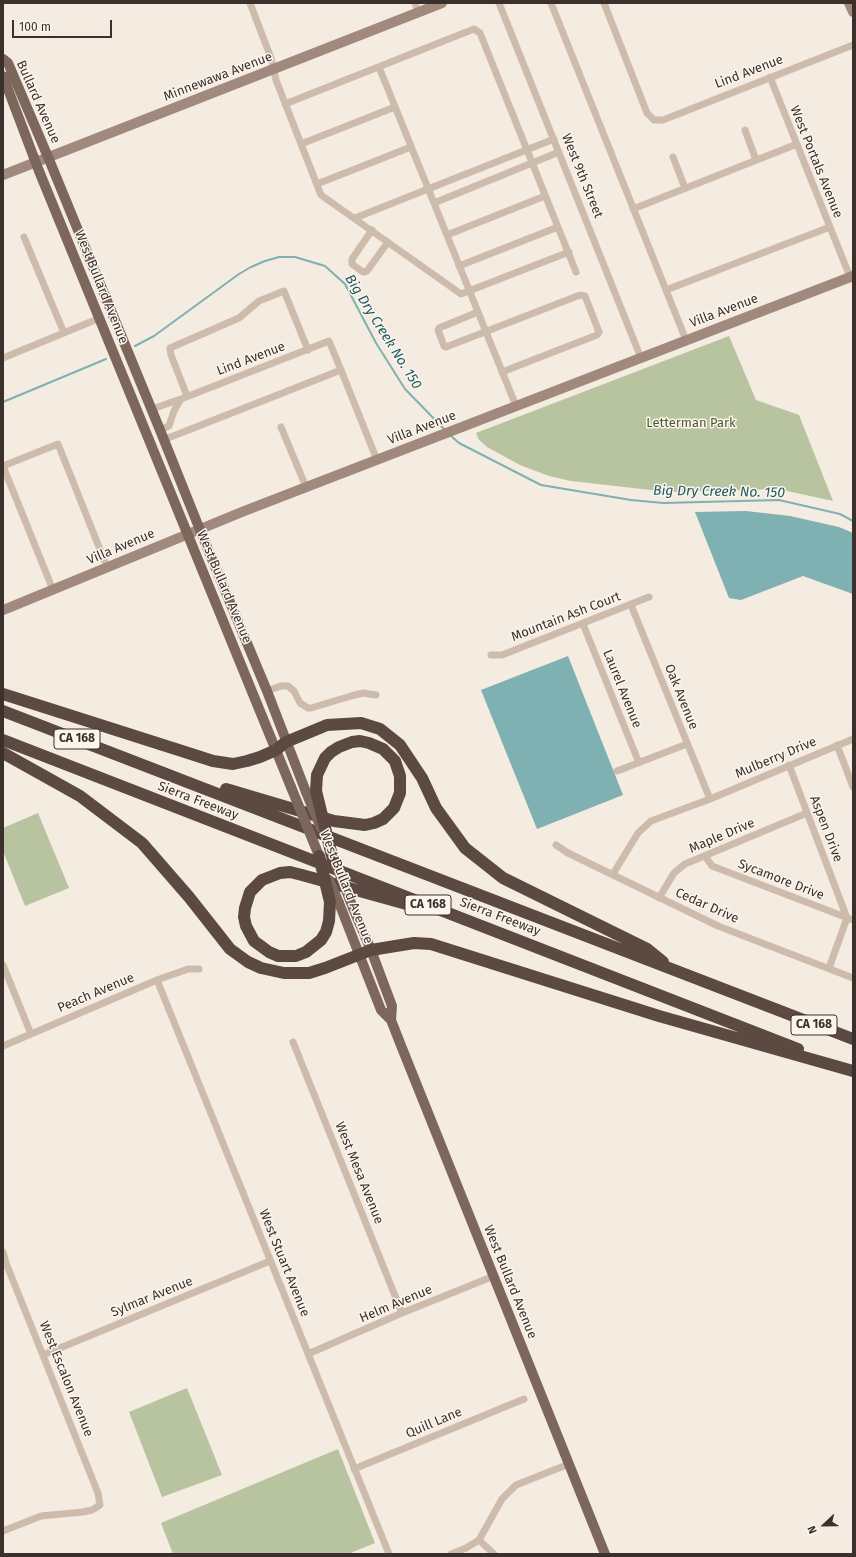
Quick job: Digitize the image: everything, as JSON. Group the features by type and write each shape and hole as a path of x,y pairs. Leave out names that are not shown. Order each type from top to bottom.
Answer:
{"highway":[{"path":"3,694 213,761 233,764 247,762 276,750 286,742 327,725 361,723 380,729 400,745 422,778 436,808 465,848 503,878 647,949 672,970"},
{"name":"Sierra Freeway","path":"3,711 853,1040"},
{"name":"Sierra Freeway","path":"3,740 488,927 853,1071"},
{"path":"151,767 334,820 365,825 374,824 383,819 394,808 400,793 400,776 395,761 383,749 360,741 352,742 339,747 325,758 317,775 311,792 333,860"},
{"path":"3,753 80,796 142,843 189,897 223,942 238,956 248,962 272,971 297,974 325,968 371,950 414,943 431,944 659,1016 853,1071"},
{"path":"319,856 334,903 326,932 321,940 306,952 296,956 278,956 269,952 254,941 246,926 244,917 250,892 255,886 269,876 280,873 290,872 488,927"}],"main road":[{"name":"Minnewawa Avenue","path":"3,175 273,69 417,8 442,3"},
{"path":"849,3 853,12"},
{"name":"Bullard Avenue","path":"3,59 8,64 48,157"},
{"name":"Bullard Avenue","path":"3,76 36,162"},
{"name":"West Bullard Avenue","path":"48,157 152,409 163,440 286,742 311,792"},
{"name":"West Bullard Avenue","path":"36,162 319,856"},
{"path":"53,203 67,221 77,247 87,253"},
{"name":"Villa Avenue","path":"3,610 187,533 851,277"},
{"path":"100,318 106,319 108,322 118,346 136,373"},
{"path":"230,637 250,668 259,688 266,691"},
{"name":"West Bullard Avenue","path":"333,860 371,950 392,1006 391,1020"},
{"name":"West Bullard Avenue","path":"334,903 359,955 381,1010 391,1020 605,1554"}],"street":[{"path":"250,3 271,58 276,80 322,195 461,294 568,252"},
{"name":"West 9th Street","path":"499,3 641,358"},
{"path":"551,3 686,340"},
{"name":"Lind Avenue","path":"604,3 648,113 654,120 663,120 853,45"},
{"path":"286,104 474,29 480,33 576,272"},
{"path":"379,67 516,406"},
{"name":"West Portals Avenue","path":"770,77 851,277"},
{"path":"301,144 395,107"},
{"path":"745,130 756,160"},
{"path":"355,218 554,139"},
{"path":"633,208 796,144"},
{"path":"317,184 411,147"},
{"path":"434,203 559,152"},
{"path":"673,157 685,188"},
{"path":"447,235 545,196"},
{"path":"666,290 830,226"},
{"path":"459,266 558,227"},
{"path":"372,230 352,259 352,264 363,272 367,271 388,242"},
{"path":"24,237 64,333"},
{"path":"160,430 169,426 174,411 184,397 170,348 239,318 259,301 284,291 308,350"},
{"path":"478,312 439,328 438,330 444,346 446,347 580,295 585,296 599,332 597,335 502,372"},
{"path":"3,358 100,318"},
{"name":"Lind Avenue","path":"152,409 329,341 341,370"},
{"path":"163,440 341,370 377,460"},
{"path":"281,427 306,487"},
{"path":"53,590 3,466 58,444 107,567"},
{"name":"Mountain Ash Court","path":"491,655 502,655 649,597"},
{"name":"Oak Avenue","path":"631,605 710,799"},
{"name":"Laurel Avenue","path":"583,624 639,763"},
{"path":"266,691 281,686 288,686 294,691 300,703 304,706 312,708 357,695 376,694"},
{"name":"Mulberry Drive","path":"613,874 638,833 650,821 710,799 853,739"},
{"path":"617,771 687,744"},
{"path":"837,745 853,787"},
{"name":"Aspen Drive","path":"789,765 850,919"},
{"name":"Maple Drive","path":"659,898 674,873 685,864 807,813"},
{"name":"Cedar Drive","path":"556,845 568,853 718,926 853,978"},
{"name":"Sycamore Drive","path":"705,856 712,866 850,919"},
{"path":"829,968 850,919"},
{"path":"3,966 31,1034"},
{"name":"Peach Avenue","path":"3,1046 157,980 188,969 199,969"},
{"name":"West Stuart Avenue","path":"157,980 389,1554"},
{"name":"West Mesa Avenue","path":"294,1042 402,1313"},
{"name":"West Escalon Avenue","path":"3,1252 5,1264 98,1494 100,1505 92,1510 83,1512 41,1516 3,1531"},
{"name":"Sylmar Avenue","path":"43,1355 270,1261"},
{"name":"Helm Avenue","path":"308,1354 402,1313 494,1276"},
{"name":"Quill Lane","path":"354,1470 524,1399"},
{"path":"451,1554 466,1548 479,1540 502,1498 516,1485 569,1464"},
{"path":"479,1540 494,1554"}],"green space":[{"name":"Letterman Park","path":"729,336 756,400 799,415 833,501 778,489 668,492 571,481 549,476 520,465 487,447 479,440 476,433"},
{"path":"38,813 69,888 25,906 3,851 3,828"},
{"path":"187,1388 222,1475 162,1497 129,1412"},
{"path":"338,1449 375,1543 348,1554 173,1554 161,1523"}],"water":[{"path":"746,511 790,516 839,527 853,533 853,594 803,576 741,600 729,598 695,512"},
{"path":"568,656 623,795 537,829 481,690"}],"waterway":[{"name":"Big Dry Creek No. 150","path":"135,346 154,336 239,274 251,267 279,257 295,257 325,266 345,284 376,343 405,389 445,430"},
{"name":"Big Dry Creek No. 150","path":"3,402 106,359"},
{"name":"Big Dry Creek No. 150","path":"451,436 459,443 541,485 631,500 663,503 779,500 840,514 853,521"}]}
